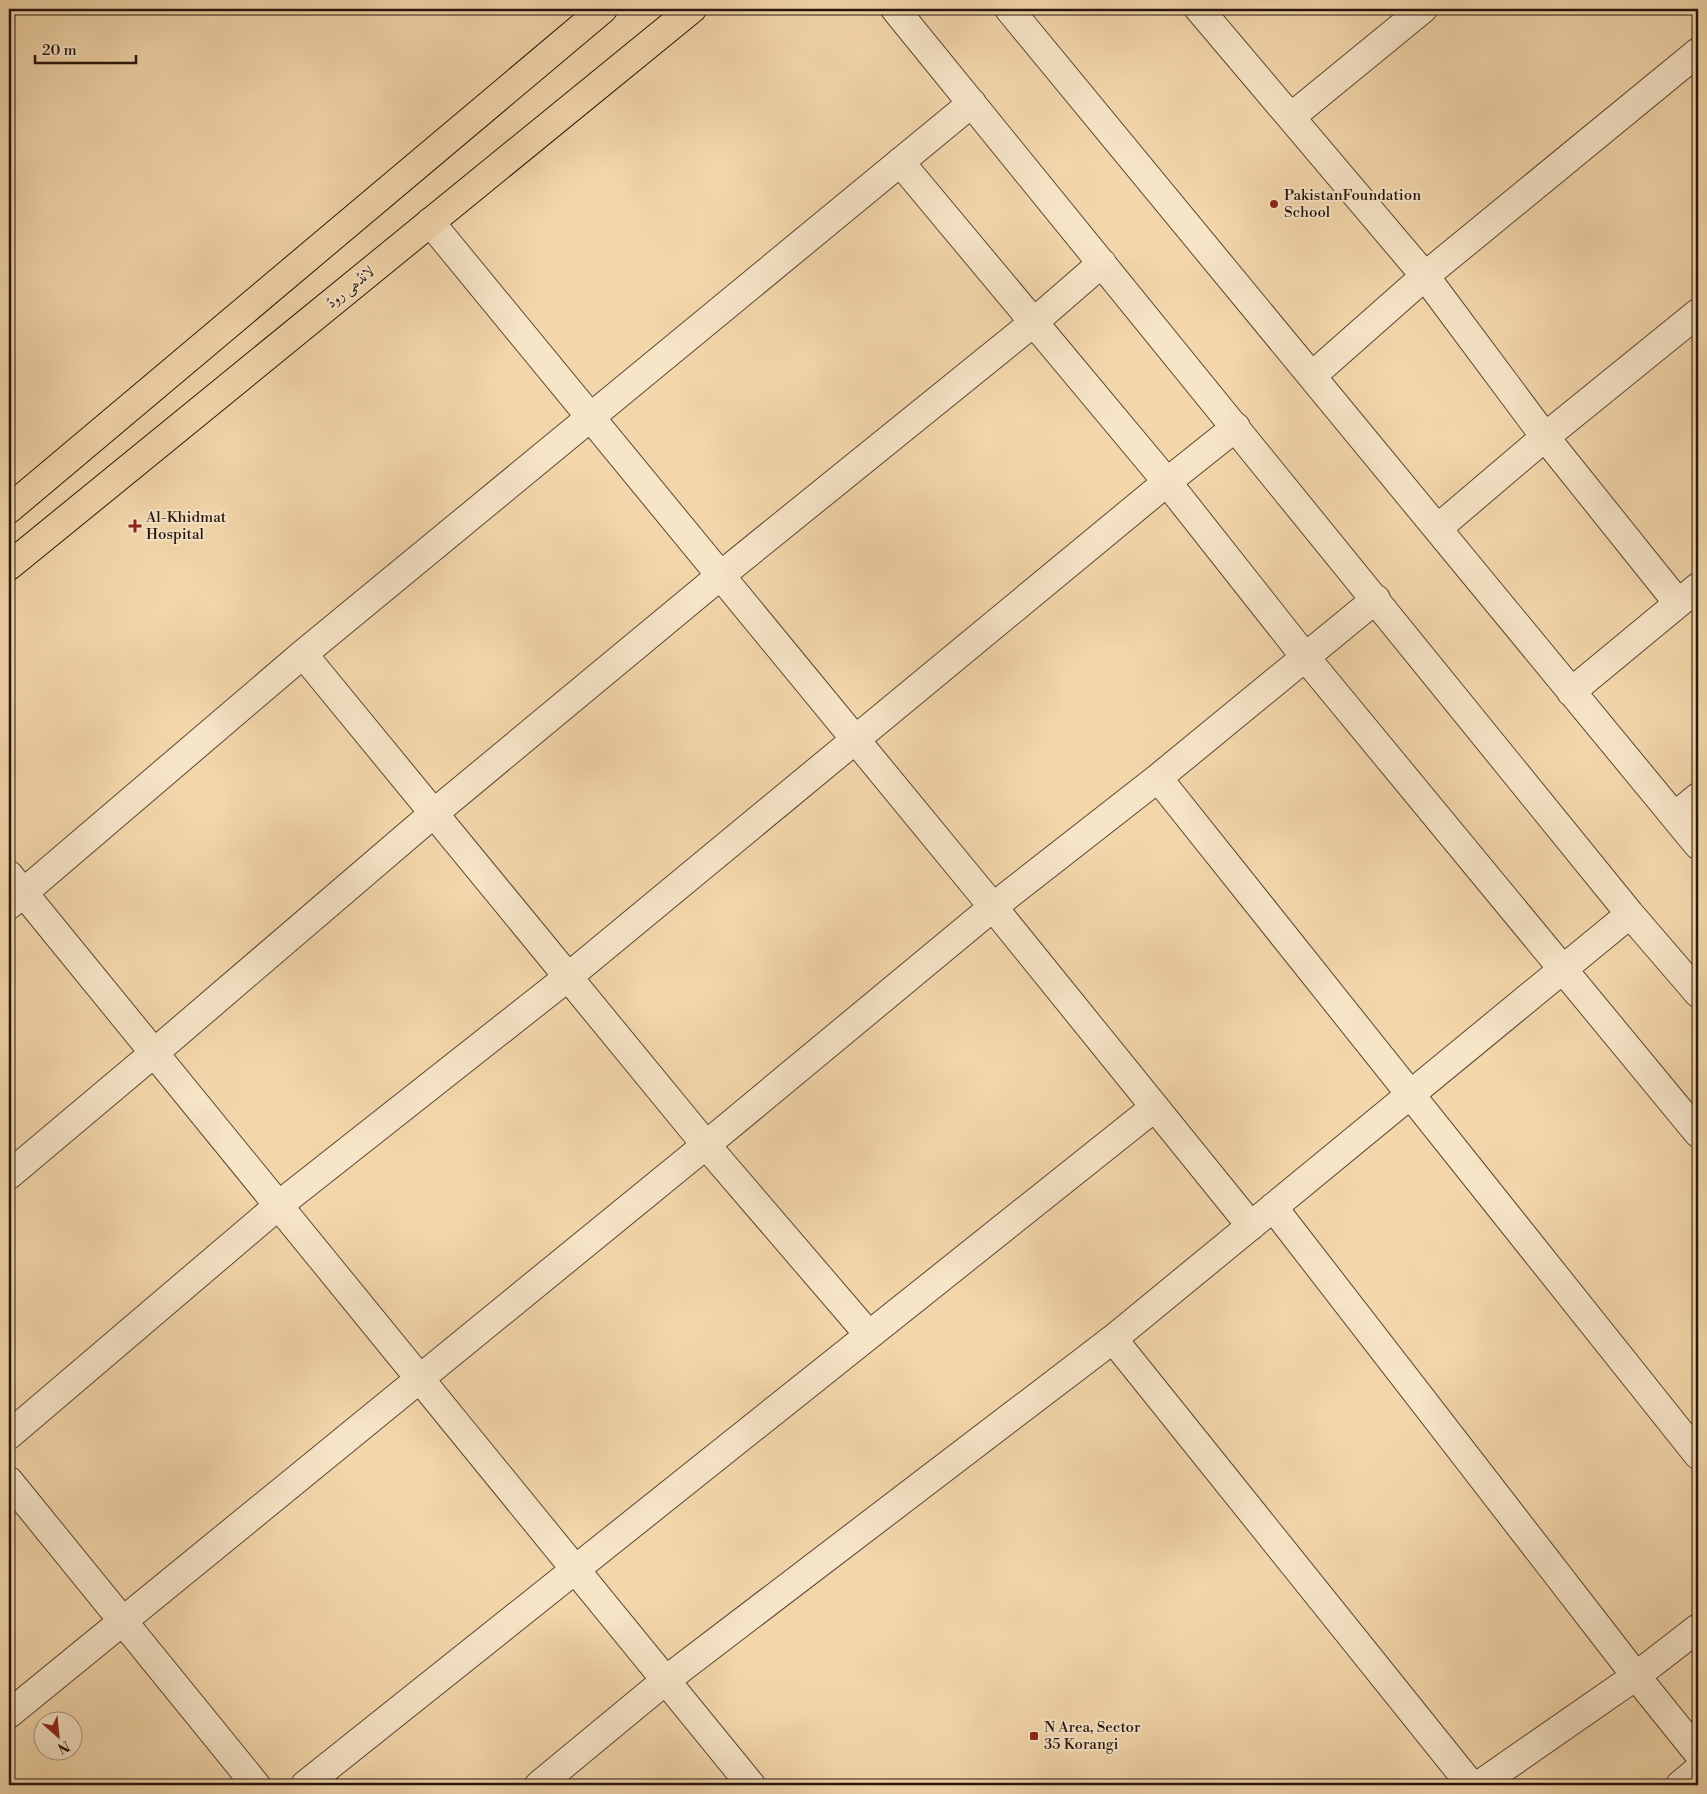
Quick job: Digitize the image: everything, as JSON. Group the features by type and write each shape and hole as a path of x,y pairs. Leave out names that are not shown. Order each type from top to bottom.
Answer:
{"main road":[{"path":"9,510 602,9"},
{"name":"لانڈھی روڈ","path":"9,566 692,9"}],"street":[{"path":"895,9 1630,914 1698,994"},
{"path":"1010,9 1698,845"},
{"path":"1199,9 1425,276 1545,437 1688,595 1571,692"},
{"path":"1291,117 1423,9"},
{"path":"1312,375 1425,276 1698,52"},
{"path":"751,1785 154,1053 14,891 972,103"},
{"path":"900,162 1167,482 1306,658 1698,1133"},
{"path":"430,222 993,907 1251,1226"},
{"path":"9,1175 433,814 720,576 1034,322 1102,263"},
{"path":"1438,528 1545,437 1698,313"},
{"path":"9,1435 279,1206 568,977 1236,427"},
{"path":"9,1714 706,1145 993,907 1158,778 1376,599"},
{"path":"303,654 706,1145 870,1335"},
{"path":"1158,778 1698,1455"},
{"path":"1675,816 1698,797"},
{"path":"539,1785 666,1680 1113,1339 1630,914"},
{"path":"305,1785 1155,1107"},
{"path":"1273,1207 1636,1676 1698,1753"},
{"path":"1113,1339 1471,1785"},
{"path":"9,1481 256,1785"},
{"path":"1479,1785 1636,1676 1698,1628"},
{"path":"1680,1785 1698,1770"}],"place":[{"name":"PakistanFoundation School","path":"1274,204"},
{"name":"Al-Khidmat Hospital","path":"135,526"},
{"name":"N Area, Sector 35 Korangi","path":"1034,1736"}]}
